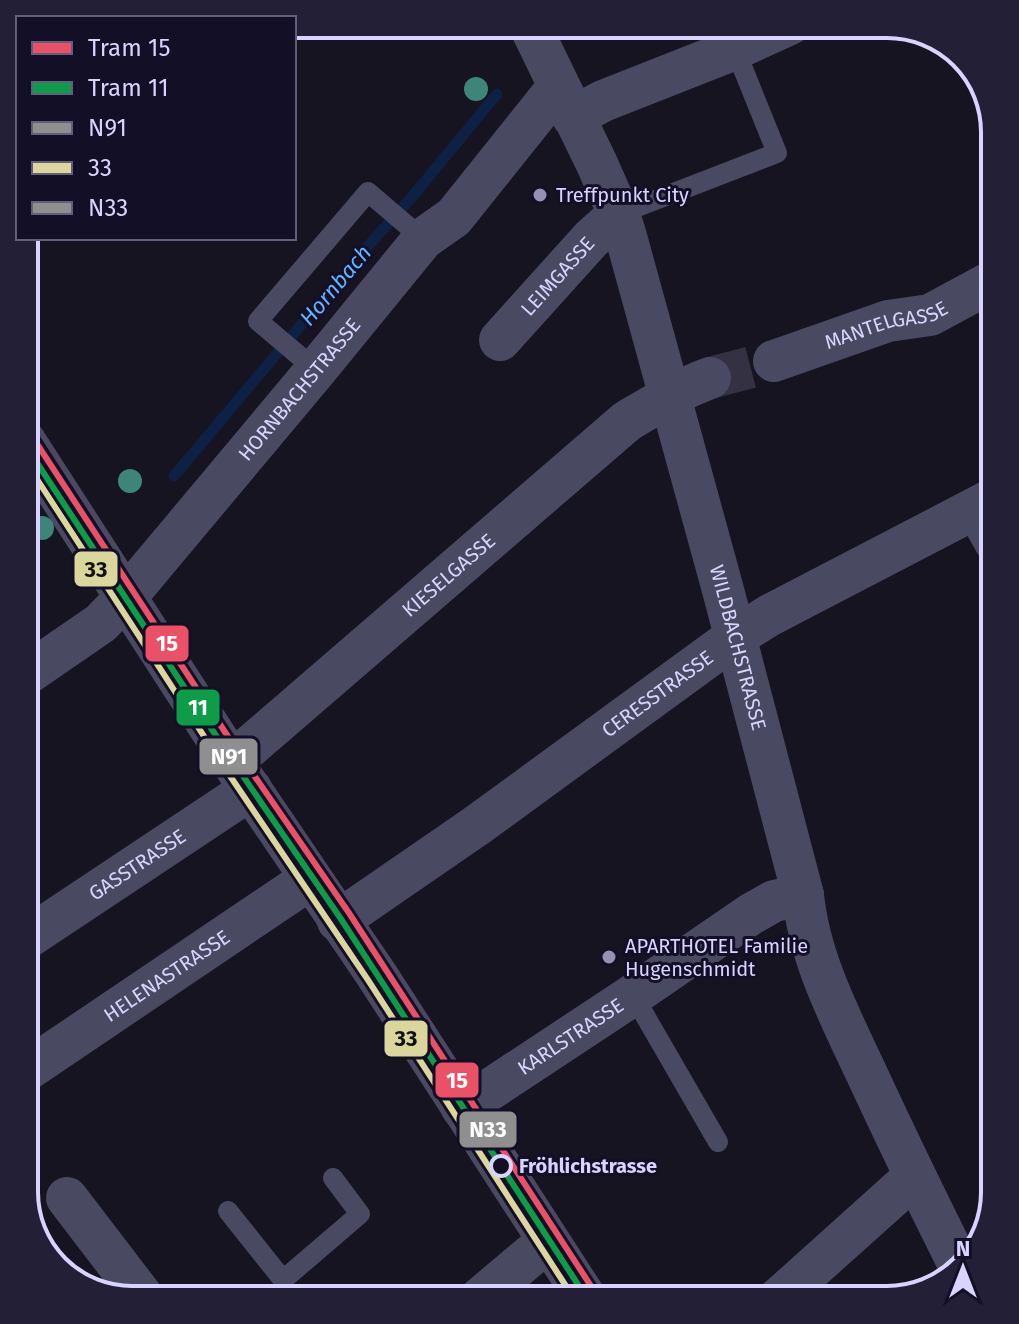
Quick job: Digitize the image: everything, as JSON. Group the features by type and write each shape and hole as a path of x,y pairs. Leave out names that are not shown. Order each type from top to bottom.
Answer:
{"street":[{"name":"WILDBACHSTRASSE","path":"536,38 619,214 803,895 811,943 840,1015 940,1228"},
{"path":"566,102 603,101 759,38"},
{"name":"HORNBACHSTRASSE","path":"38,666 101,623 126,597 306,361 416,233 454,217 566,102"},
{"name":"LEIMGASSE","path":"500,340 591,239 619,214"},
{"name":"MANTELGASSE","path":"774,361 888,321 930,315 981,288"},
{"path":"670,395 710,378"},
{"name":"KIESELGASSE","path":"242,776 627,421 670,395"},
{"path":"38,462 578,1286"},
{"name":"CERESSTRASSE","path":"338,921 770,615 981,520"},
{"name":"GASSTRASSE","path":"38,929 242,776"},
{"name":"HELENASTRASSE","path":"38,1063 310,879"},
{"name":"KARLSTRASSE","path":"462,1108 751,914 774,901 803,895"},
{"path":"793,1286 914,1177"},
{"path":"67,1198 134,1286"},
{"path":"495,1286 548,1241"}],"lane":[{"path":"619,214 777,153 735,49"},
{"path":"306,361 258,321 368,192 416,233"},
{"path":"633,995 718,1142"},
{"path":"228,1211 283,1280 360,1214 333,1178"}],"waterway":[{"name":"Hornbach","path":"174,476 497,94"}],"tunnel":[{"path":"710,378 774,361"}],"tram line":[{"name":"15","path":"38,445 240,755 349,913 591,1286"},
{"name":"11","path":"38,464 232,760 341,919 579,1286"}],"transit line":[{"name":"N33","path":"38,444 589,1286"},
{"name":"N91","path":"38,462 578,1286"},
{"name":"33","path":"38,481 566,1286"}],"place":[{"name":"Treffpunkt City","path":"540,195"},
{"name":"APARTHOTEL Familie Hugenschmidt","path":"609,957"},
{"name":"Fröhlichstrasse","path":"501,1166"}]}
